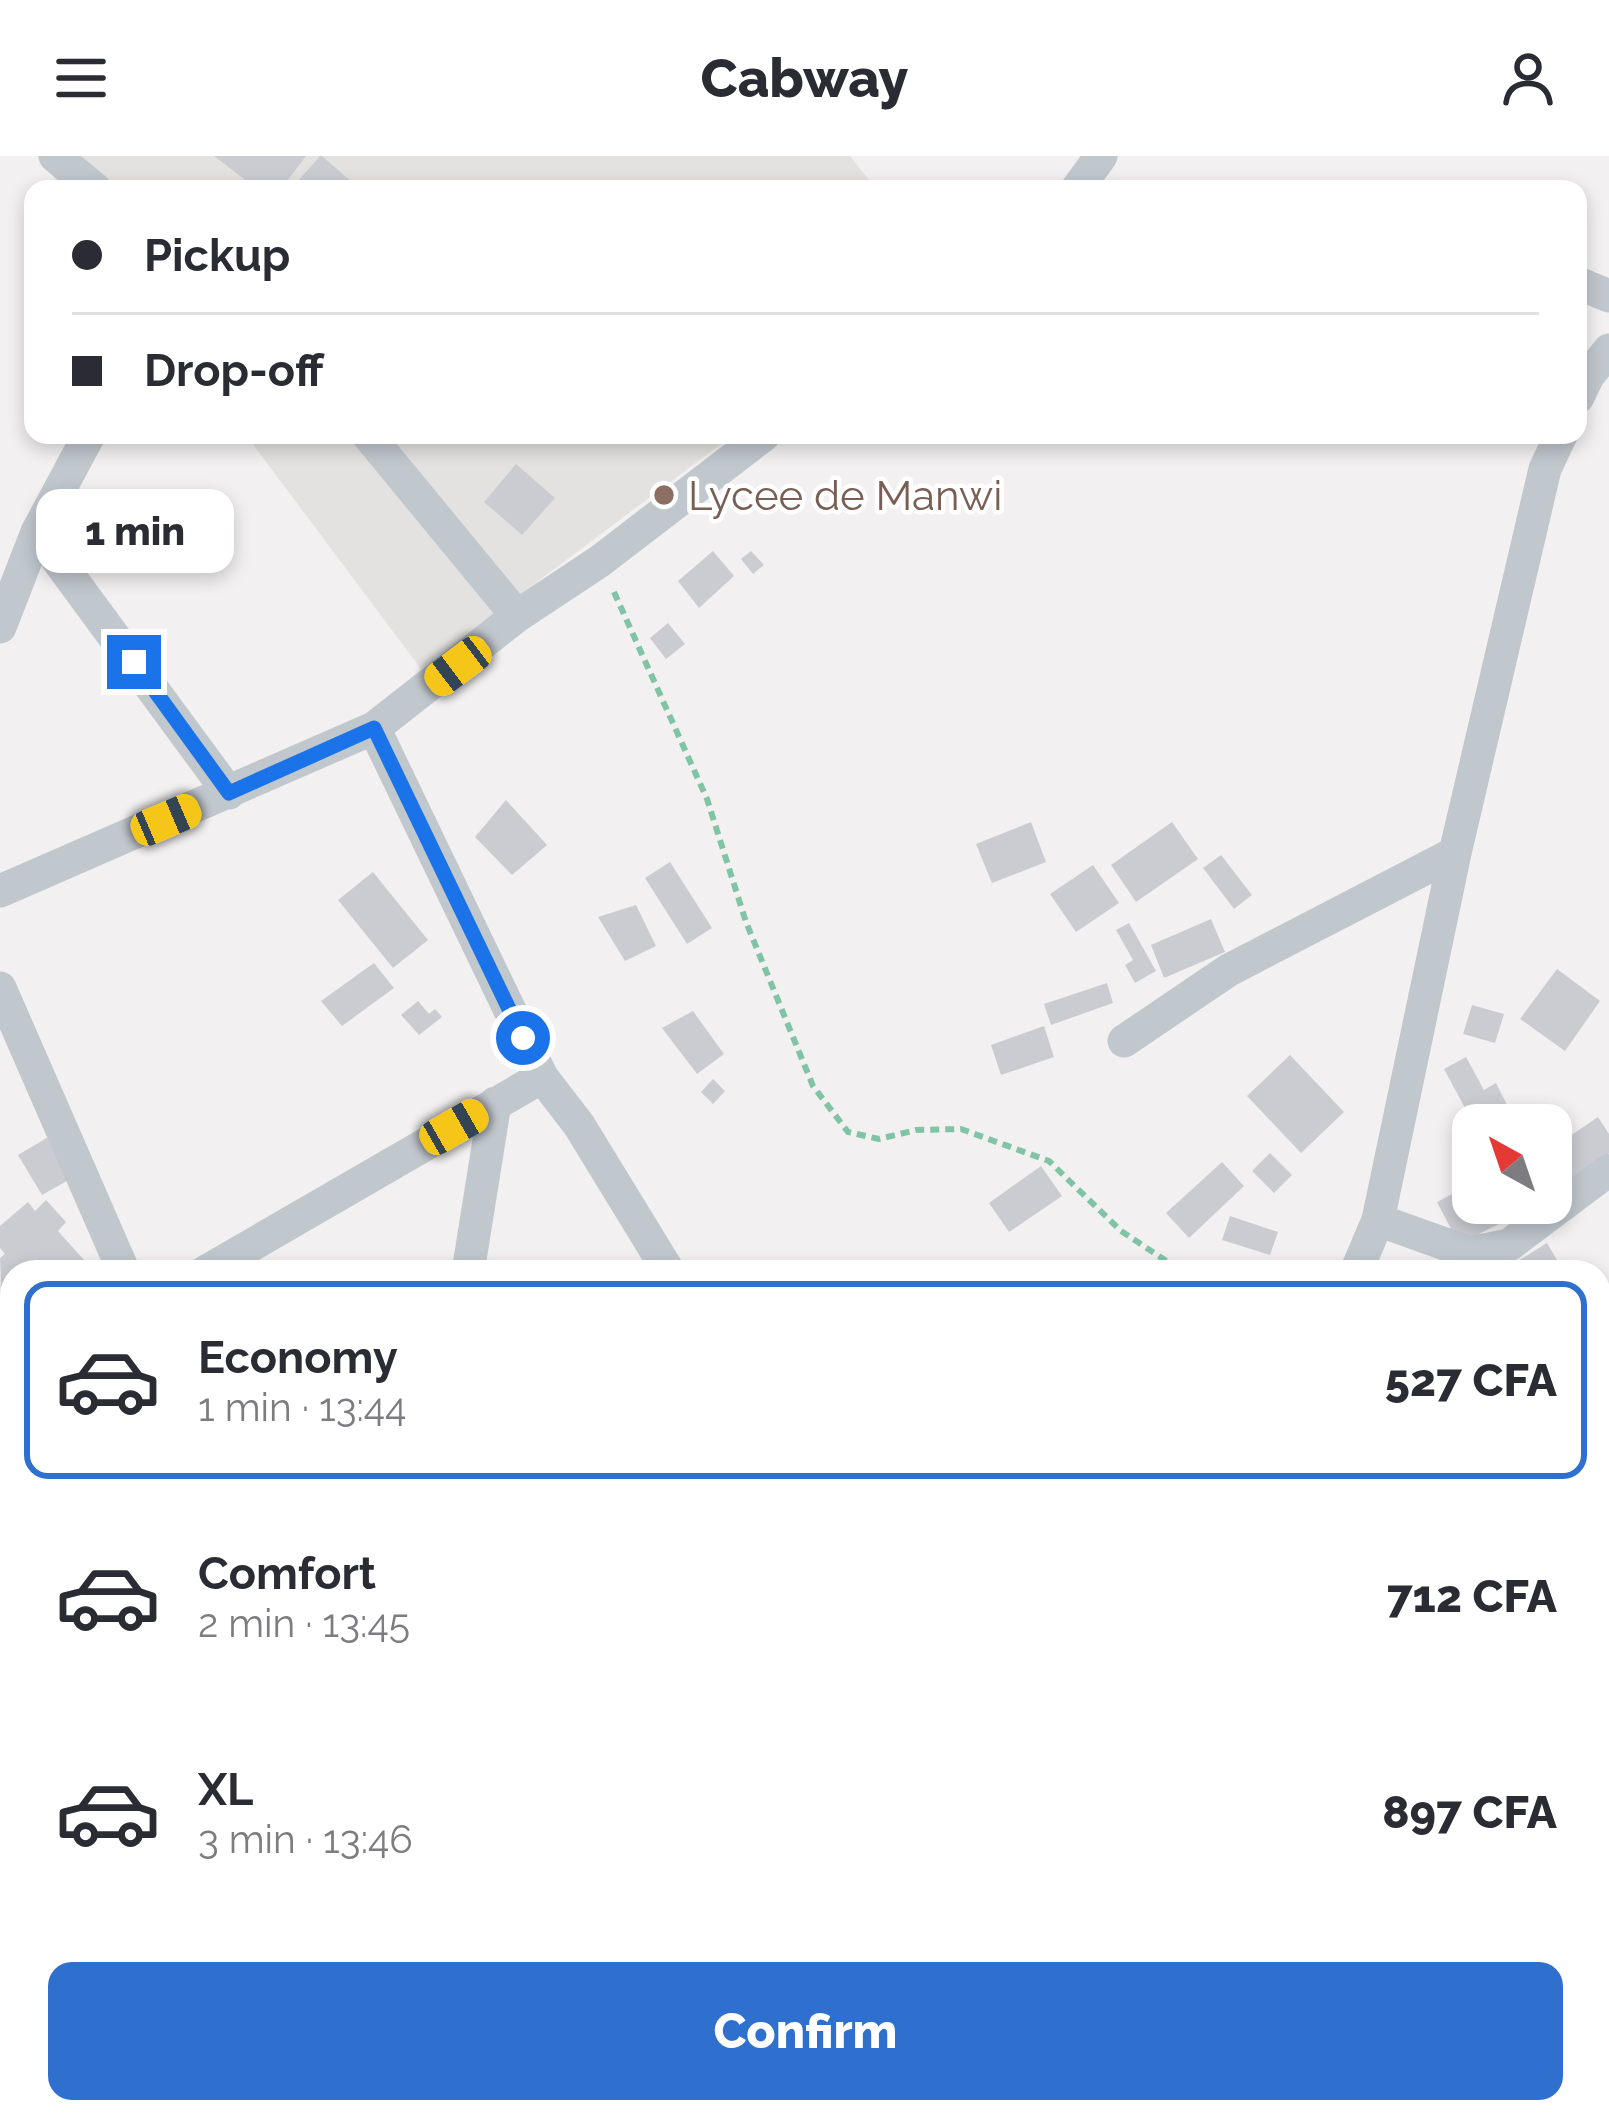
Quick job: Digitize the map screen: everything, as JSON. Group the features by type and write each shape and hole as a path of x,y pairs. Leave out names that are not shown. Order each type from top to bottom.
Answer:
{"street":[{"path":"56,156 84,180"},
{"path":"1587,378 1609,350"},
{"path":"0,627 37,532 84,444"},
{"path":"375,444 517,616"},
{"path":"0,891 374,728 517,616 600,561 752,444"},
{"path":"1362,1260 1378,1220 1455,853 1545,469 1557,444"},
{"path":"37,532 229,793"},
{"path":"374,728 542,1077 579,1125 662,1260"},
{"path":"1124,1041 1229,970 1455,853"},
{"path":"0,988 119,1260"},
{"path":"226,1260 542,1077"},
{"path":"470,1260 495,1103"},
{"path":"1378,1220 1470,1253 1509,1245 1609,1170"}],"path":[{"path":"600,561 707,800 746,922 813,1086 848,1132 879,1139 916,1130 961,1130 1048,1160 1120,1231 1165,1260"}],"shaded area":[{"path":"38,156 850,156 869,180 56,180"},
{"path":"253,444 721,444 421,669"}],"building":[{"path":"214,156 306,156 288,180 245,180"},
{"path":"322,156 350,180 299,180"},
{"path":"516,464 555,498 522,535 484,502"},
{"path":"713,551 734,576 699,608 678,581"},
{"path":"751,551 764,565 753,574 741,559"},
{"path":"668,623 685,644 666,659 650,638"},
{"path":"506,800 547,845 512,875 475,837"},
{"path":"1031,822 1046,862 992,883 976,844"},
{"path":"1172,822 1198,859 1136,902 1111,865"},
{"path":"1221,855 1252,895 1234,909 1203,868"},
{"path":"670,862 712,928 687,944 645,878"},
{"path":"1093,865 1119,903 1076,932 1050,894"},
{"path":"373,872 428,940 393,968 338,900"},
{"path":"636,905 656,946 625,961 598,917"},
{"path":"1211,919 1225,952 1164,978 1151,945"},
{"path":"1129,923 1156,971 1135,983 1125,965 1133,960 1116,930"},
{"path":"374,963 394,988 342,1026 321,1001"},
{"path":"1557,969 1600,1001 1565,1051 1520,1019"},
{"path":"1107,983 1113,1003 1051,1025 1044,1004"},
{"path":"418,1001 429,1014 435,1009 442,1017 419,1035 401,1015"},
{"path":"1472,1005 1504,1014 1495,1043 1463,1034"},
{"path":"693,1011 724,1054 697,1074 662,1028"},
{"path":"1044,1026 1054,1057 1001,1075 991,1045"},
{"path":"1290,1055 1344,1112 1301,1153 1247,1096"},
{"path":"1466,1057 1484,1090 1496,1083 1506,1104 1463,1104 1444,1069"},
{"path":"713,1079 725,1091 713,1104 701,1092"},
{"path":"1598,1117 1609,1134 1609,1153 1572,1178 1572,1135"},
{"path":"50,1136 74,1177 42,1195 18,1155"},
{"path":"1270,1153 1292,1175 1274,1193 1252,1171"},
{"path":"1222,1162 1244,1186 1189,1238 1166,1213"},
{"path":"1041,1166 1062,1196 1009,1232 989,1203"},
{"path":"1452,1194 1452,1224 1499,1224 1459,1244 1437,1202"},
{"path":"46,1200 66,1222 58,1231 84,1260 0,1260 5,1254 0,1248 0,1226 28,1202 35,1211"},
{"path":"1230,1216 1278,1232 1270,1255 1222,1240"},
{"path":"1547,1243 1557,1260 1519,1260"}],"place":[{"name":"Lycee de Manwi","path":"664,495"}],"route":[{"path":"134,662 229,793 374,728 523,1038"}]}
